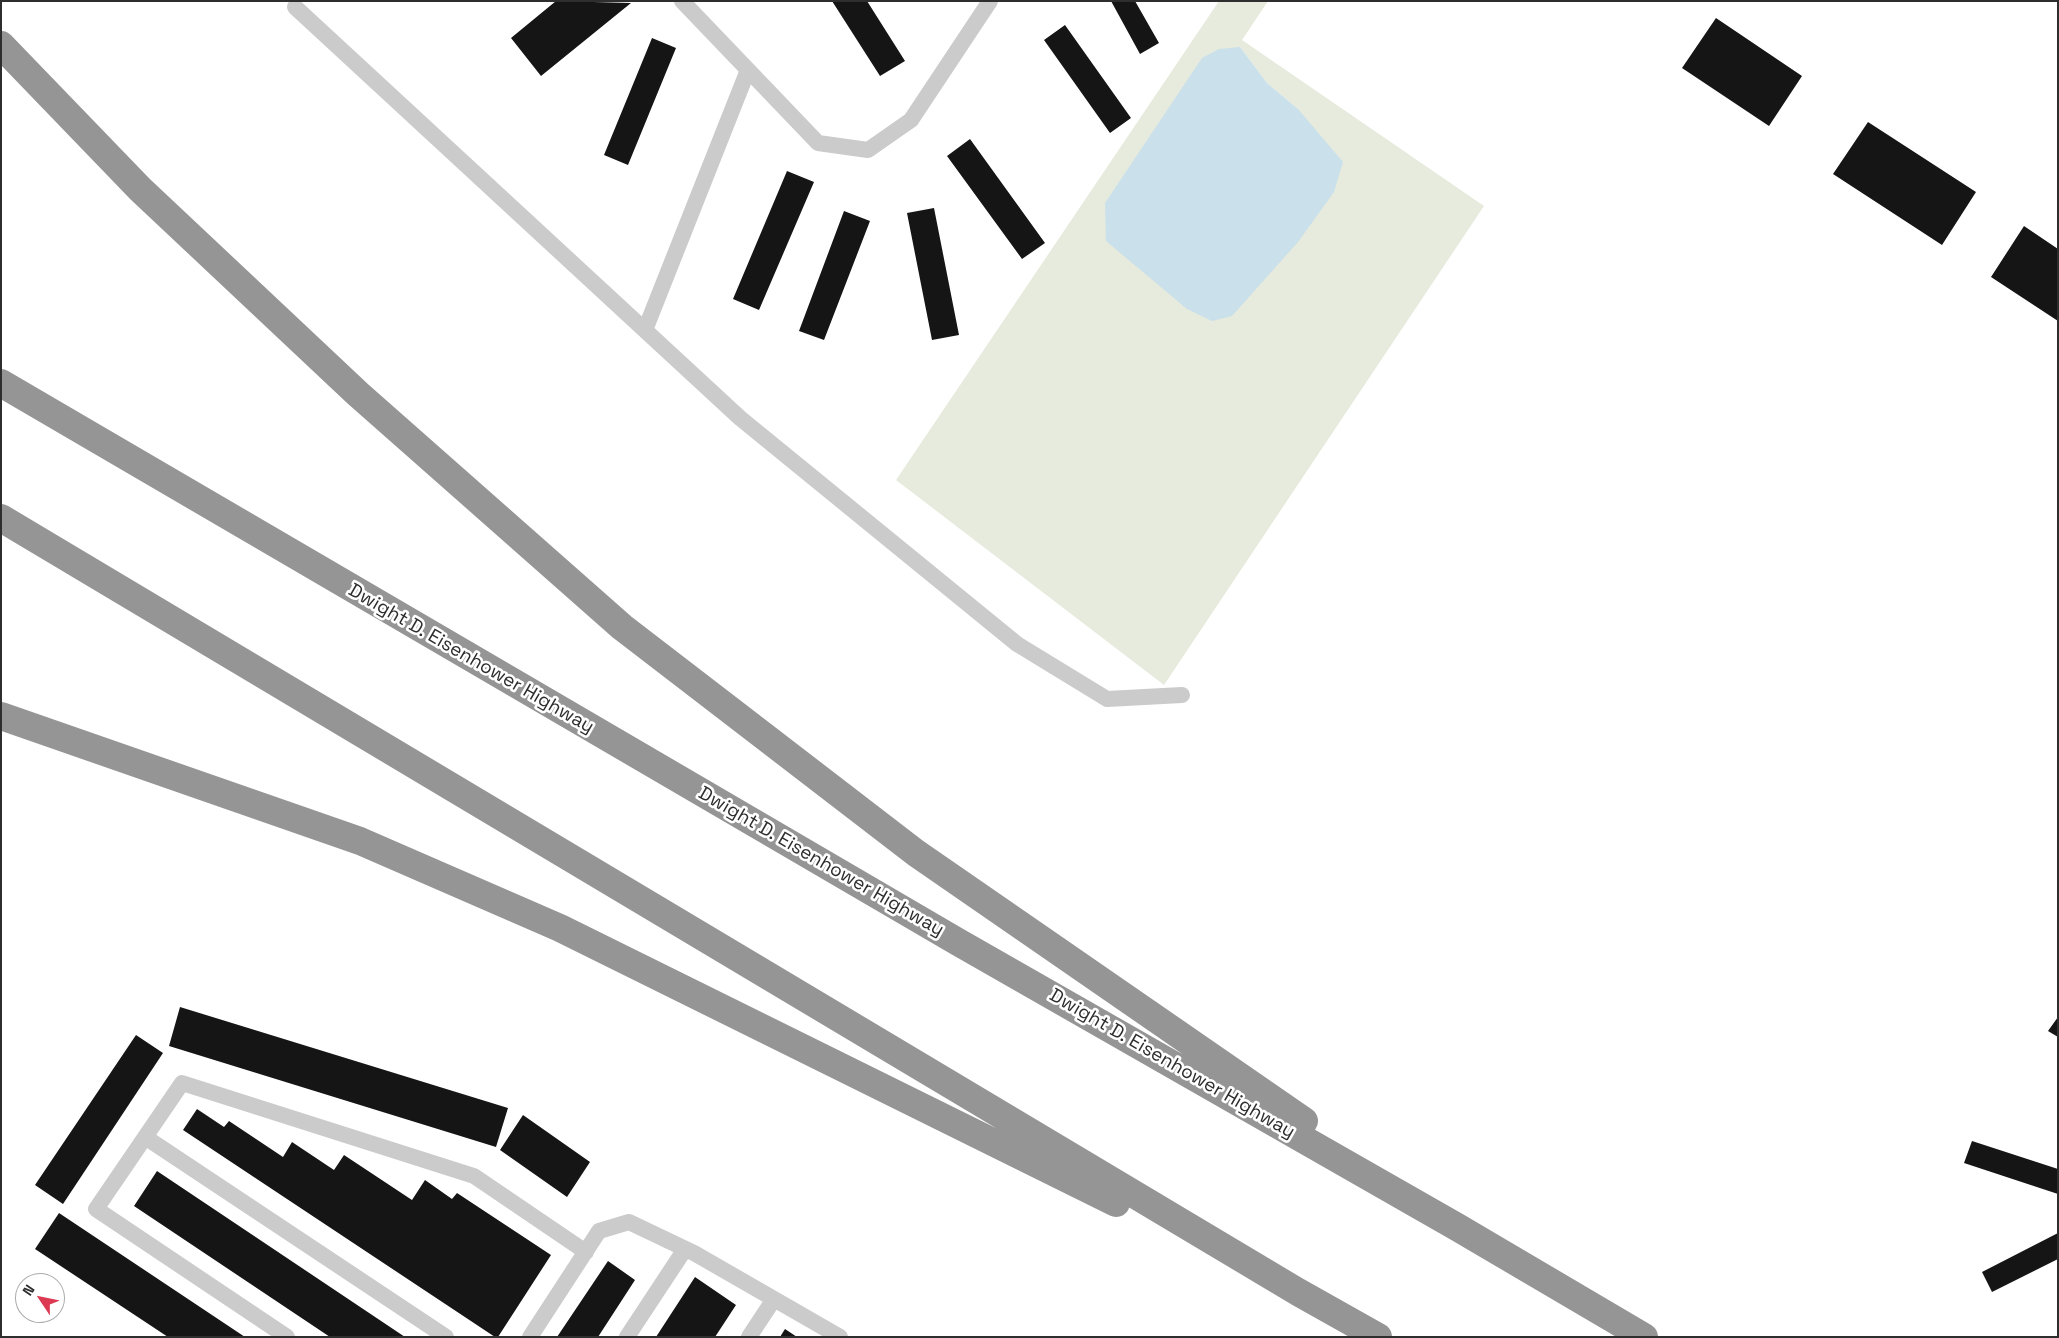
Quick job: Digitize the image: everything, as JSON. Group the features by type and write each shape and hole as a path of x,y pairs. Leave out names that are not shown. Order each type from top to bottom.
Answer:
{"highway":[{"path":"1,45 154,203 358,394 622,627 916,852 1457,1227"},
{"name":"Dwight D. Eisenhower Highway","path":"1,383 958,942 1457,1227 1644,1337"},
{"path":"1,518 1298,1292 1378,1337"},
{"path":"1,716 360,841 560,928 1298,1292"}],"lane":[{"path":"682,1 818,143 868,150 911,120 990,1"},
{"path":"295,7 740,418 1018,644 1107,699 1182,695"},
{"path":"645,330 748,70"},
{"path":"287,1337 96,1209 182,1082 474,1176 586,1252"},
{"path":"145,1137 446,1337"},
{"path":"530,1337 599,1231 629,1222 685,1249 840,1337"},
{"path":"626,1337 685,1249"},
{"path":"749,1337 774,1299"}],"shaded area":[{"path":"1219,1 1268,1 1242,40 1484,206 1164,685 896,480","holes":["1240,47 1267,83 1298,109 1212,321"]}],"water":[{"path":"1240,47 1267,83 1298,109 1343,162 1334,192 1298,242 1232,316 1212,321 1187,309 1106,241 1105,203 1202,58 1219,49"}],"building":[{"path":"556,1 631,3 541,76 511,38"},
{"path":"832,1 867,1 905,61 880,76"},
{"path":"1111,1 1135,1 1159,43 1140,54"},
{"path":"1716,18 1802,76 1769,126 1682,68"},
{"path":"1065,25 1131,118 1110,133 1044,40"},
{"path":"652,38 676,48 628,165 604,155"},
{"path":"1868,122 1976,192 1942,245 1833,174"},
{"path":"970,139 1045,243 1022,259 947,156"},
{"path":"787,171 814,182 759,310 733,299"},
{"path":"934,208 959,335 932,340 907,213"},
{"path":"844,211 870,221 824,340 799,331"},
{"path":"2024,226 2058,249 2058,321 1991,277"},
{"path":"180,1007 508,1108 496,1147 169,1046"},
{"path":"2058,1017 2058,1037 2048,1031"},
{"path":"136,1035 163,1053 63,1204 35,1185"},
{"path":"197,1109 224,1127 229,1121 283,1157 292,1142 334,1170 344,1155 412,1200 425,1180 452,1199 457,1193 551,1255 498,1337 495,1337 183,1130"},
{"path":"523,1115 590,1162 567,1197 500,1150"},
{"path":"1972,1141 2058,1169 2058,1194 1964,1163"},
{"path":"157,1171 405,1337 330,1337 134,1206"},
{"path":"59,1213 245,1337 168,1337 35,1249"},
{"path":"2058,1233 2058,1259 1992,1292 1982,1272"},
{"path":"608,1261 635,1280 598,1337 557,1337"},
{"path":"695,1277 736,1305 715,1337 656,1337"},
{"path":"785,1329 797,1337 780,1337"}]}
